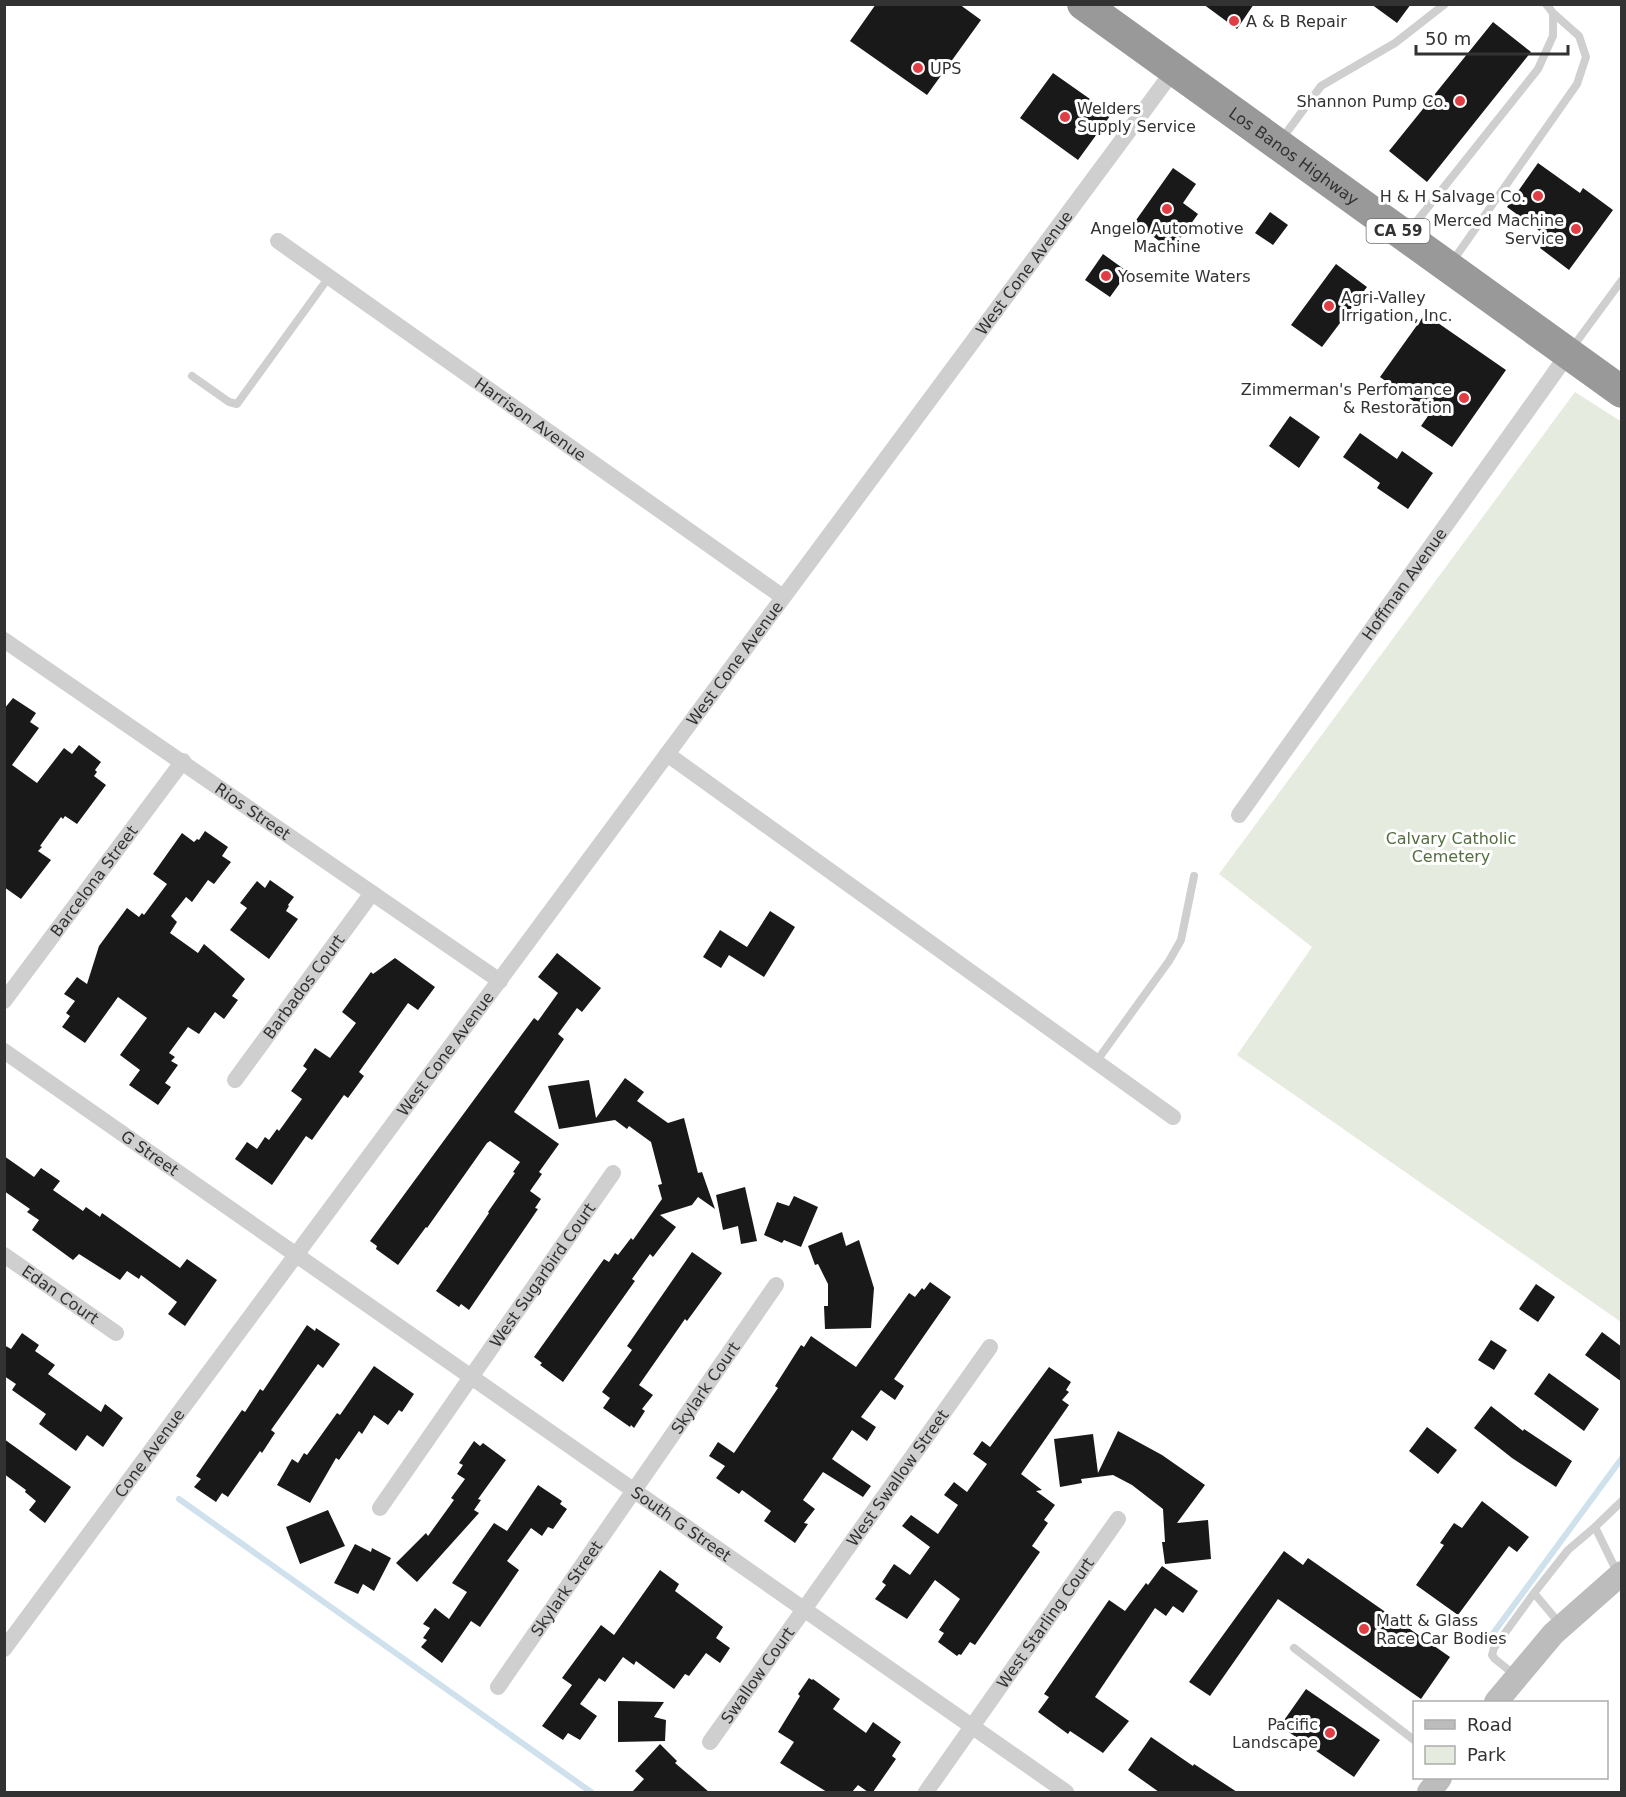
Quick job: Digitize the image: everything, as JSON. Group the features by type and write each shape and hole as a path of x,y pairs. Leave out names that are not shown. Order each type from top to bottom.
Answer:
{"highway":[{"name":"Los Banos Highway","path":"1083,4 1622,392"}],"main road":[{"path":"1497,1701 1562,1626 1620,1575"},
{"path":"1429,1792 1439,1779"}],"street":[{"name":"West Cone Avenue","path":"297,1256 1174,70"},
{"name":"Harrison Avenue","path":"278,241 783,597"},
{"name":"Hoffman Avenue","path":"1239,815 1568,354"},
{"name":"Rios Street","path":"4,640 500,981"},
{"path":"667,754 1173,1117"},
{"name":"Barcelona Street","path":"4,1001 183,761"},
{"name":"Barbados Court","path":"235,1080 372,893"},
{"name":"G Street","path":"4,1050 297,1256"},
{"name":"West Sugarbird Court","path":"380,1508 612,1173"},
{"name":"Edan Court","path":"4,1255 116,1333"},
{"name":"South G Street","path":"297,1256 1066,1792"},
{"name":"Cone Avenue","path":"4,1650 297,1256"},
{"name":"Skylark Court","path":"635,1491 776,1286"},
{"name":"West Swallow Street","path":"804,1608 990,1347"},
{"name":"Skylark Street","path":"498,1687 635,1491"},
{"name":"West Starling Court","path":"926,1792 1118,1519"},
{"name":"Swallow Court","path":"710,1742 804,1608"}],"lane":[{"path":"1277,145 1321,87 1395,43 1445,4"},
{"path":"1448,267 1576,84 1586,57 1579,36 1546,4"},
{"path":"1405,236 1538,69 1553,36 1553,13"},
{"path":"192,376 229,402 237,404 329,277"},
{"path":"1568,354 1622,280"},
{"path":"1096,1062 1169,961 1181,940 1194,876"},
{"path":"1517,1677 1495,1659 1492,1655 1494,1648 1568,1550 1622,1501"},
{"path":"1595,1527 1620,1575"},
{"path":"1534,1593 1562,1626"},
{"path":"1294,1648 1413,1739"}],"green space":[{"name":"Calvary Catholic Cemetery","path":"1575,392 1622,422 1621,1322 1237,1055 1312,947 1219,874"}],"building":[{"name":"UPS","path":"876,4 959,4 981,20 927,95 850,41"},
{"name":"A & B Repair","path":"1203,4 1254,4 1237,29"},
{"path":"1371,4 1411,4 1397,23"},
{"name":"Shannon Pump Co.","path":"1493,22 1531,52 1427,182 1389,151"},
{"name":"Welders Supply Service","path":"1053,73 1110,116 1078,160 1020,118"},
{"path":"1538,163 1580,193 1583,188 1613,210 1569,270 1540,248 1548,237 1507,207"},
{"name":"Angelo Automotive Machine","path":"1173,168 1196,184 1183,203 1198,214 1172,250 1134,223"},
{"path":"1270,212 1288,225 1273,245 1255,233"},
{"name":"Yosemite Waters","path":"1103,254 1128,272 1110,297 1085,280"},
{"name":"Agri-Valley Irrigation, Inc.","path":"1336,264 1367,287 1322,347 1291,325"},
{"path":"1425,314 1506,370 1452,447 1421,426 1430,413 1380,377"},
{"path":"1290,416 1320,437 1299,468 1269,446"},
{"path":"1360,433 1397,459 1402,451 1433,473 1408,509 1377,488 1380,483 1343,457"},
{"path":"13,698 36,713 30,722 39,728 12,765 37,783 64,748 72,754 79,745 101,762 94,776 106,785 77,824 65,816 63,819 61,817 38,851 51,860 21,899 4,887 4,709"},
{"path":"205,831 228,847 222,856 231,862 214,884 208,880 192,902 186,897 171,916 177,922 170,933 198,953 204,944 245,979 232,996 238,1000 224,1019 215,1012 199,1034 188,1027 169,1053 175,1057 171,1061 178,1065 165,1083 171,1087 158,1105 129,1085 140,1070 120,1055 147,1018 118,997 85,1043 62,1027 70,1016 66,1013 75,1001 64,994 77,977 87,984 99,946 127,908 139,917 142,913 144,915 167,884 153,874 182,833 194,842 199,840"},
{"path":"270,880 294,897 286,911 298,919 269,959 230,930 247,908 240,903 257,881 265,888"},
{"path":"770,911 795,927 764,977 729,955 721,968 703,957 720,930 747,947"},
{"path":"557,953 601,988 582,1012 577,1008 558,1034 564,1039 514,1112 559,1144 539,1172 542,1174 530,1191 541,1199 535,1208 538,1209 469,1310 461,1304 459,1307 436,1291 489,1213 520,1162 490,1141 398,1265 376,1249 377,1246 370,1241 534,1018 538,1021 558,993 538,977"},
{"path":"395,958 435,987 418,1010 408,1003 359,1072 364,1076 348,1098 344,1095 312,1140 306,1136 272,1185 235,1159 247,1142 257,1149 265,1137 269,1140 277,1129 279,1131 302,1099 291,1091 307,1069 303,1066 315,1048 330,1058 356,1023 342,1012 371,972 373,974"},
{"path":"625,1078 644,1092 637,1101 668,1123 684,1118 698,1173 702,1172 715,1209 698,1197 692,1205 660,1215 676,1227 653,1257 650,1254 632,1279 635,1281 563,1382 540,1365 542,1363 534,1357 604,1259 609,1262 615,1253 618,1255 631,1238 633,1240 662,1199 658,1185 662,1184 651,1142 629,1126 627,1129 615,1120 559,1129 548,1086 589,1080 596,1118"},
{"path":"4,1156 34,1177 41,1168 60,1181 53,1190 83,1211 86,1207 100,1217 102,1213 180,1268 187,1259 217,1280 185,1326 168,1314 177,1302 141,1275 139,1279 127,1271 120,1280 79,1254 73,1260 32,1230 39,1220 27,1212 30,1209 4,1191"},
{"path":"745,1187 757,1241 741,1244 738,1226 723,1230 716,1195"},
{"path":"794,1196 818,1207 801,1247 784,1240 782,1243 764,1235 777,1202 789,1206"},
{"path":"842,1232 846,1246 859,1240 874,1288 871,1328 825,1329 824,1306 828,1306 828,1284 818,1264 815,1265 808,1246"},
{"path":"692,1252 722,1273 687,1321 685,1319 639,1385 653,1395 642,1409 645,1411 634,1428 631,1425 630,1427 603,1408 610,1398 602,1392 632,1350 627,1346"},
{"path":"930,1282 951,1297 894,1379 904,1386 895,1400 881,1390 861,1417 876,1427 867,1441 852,1430 832,1459 871,1486 863,1497 823,1472 803,1500 815,1509 804,1523 808,1524 795,1543 764,1521 771,1511 742,1490 739,1494 716,1478 725,1466 709,1456 718,1442 734,1453 778,1388 775,1386 801,1345 804,1347 811,1336 856,1367 909,1293 915,1297"},
{"path":"1536,1284 1555,1297 1538,1322 1519,1309"},
{"path":"307,1325 315,1331 316,1328 340,1344 323,1368 318,1364 271,1430 275,1433 262,1453 260,1451 228,1497 222,1493 216,1502 194,1487 201,1479 196,1476 242,1410 245,1412 260,1389 263,1391"},
{"path":"1602,1332 1622,1347 1622,1382 1585,1355"},
{"path":"22,1333 39,1345 35,1351 55,1365 48,1374 101,1412 105,1404 123,1418 103,1447 87,1435 76,1451 39,1424 46,1414 12,1390 16,1384 4,1376 4,1345 11,1349"},
{"path":"1491,1340 1507,1350 1494,1370 1478,1360"},
{"path":"374,1366 414,1394 402,1412 399,1410 388,1425 374,1415 362,1434 359,1431 339,1460 336,1458 310,1503 277,1485 292,1459 298,1463 304,1453 307,1455 337,1413 340,1415"},
{"path":"1049,1367 1071,1382 1066,1390 1069,1392 1062,1400 1069,1405 1021,1474 1042,1490 1036,1491 1055,1505 1044,1520 1048,1523 1032,1546 1040,1552 975,1645 970,1642 961,1655 957,1656 938,1642 944,1633 939,1630 960,1599 935,1580 907,1619 875,1599 886,1585 882,1582 894,1564 910,1575 930,1547 902,1526 911,1515 938,1534 958,1505 944,1495 954,1482 967,1492 987,1464 973,1454 982,1441 990,1447"},
{"path":"1549,1373 1599,1409 1584,1431 1534,1394"},
{"path":"1491,1406 1523,1431 1524,1429 1572,1461 1556,1487 1512,1458 1474,1428"},
{"path":"1427,1427 1457,1450 1438,1474 1409,1451"},
{"path":"1118,1431 1162,1455 1205,1485 1177,1523 1208,1520 1211,1559 1165,1564 1162,1542 1165,1542 1163,1509 1132,1485 1113,1475 1081,1479 1082,1483 1060,1487 1054,1439 1093,1434 1098,1473"},
{"path":"4,1439 71,1487 45,1523 29,1510 36,1501 25,1492 26,1490 4,1474"},
{"path":"474,1441 480,1446 483,1443 506,1460 478,1499 481,1500 474,1510 479,1513 417,1582 396,1563 426,1533 428,1536 454,1500 451,1498 465,1479 457,1474 463,1465 459,1463"},
{"path":"538,1485 562,1501 560,1504 567,1509 553,1529 548,1527 542,1536 531,1528 507,1561 519,1570 480,1627 471,1621 442,1663 421,1647 427,1640 423,1638 430,1628 423,1624 435,1608 449,1619 467,1592 452,1583 494,1523 507,1531"},
{"path":"1482,1501 1529,1537 1517,1552 1509,1546 1458,1615 1416,1585 1444,1545 1440,1543 1454,1523 1462,1528"},
{"path":"328,1510 345,1546 300,1564 286,1527"},
{"path":"355,1544 371,1552 372,1548 391,1558 374,1591 363,1584 358,1594 334,1583"},
{"name":"Matt & Glass Race Car Bodies","path":"1284,1551 1303,1565 1308,1558 1450,1657 1421,1699 1278,1599 1210,1696 1189,1682"},
{"path":"1162,1566 1198,1591 1183,1613 1173,1606 1166,1616 1155,1608 1095,1697 1129,1721 1103,1753 1070,1731 1068,1734 1038,1712 1049,1697 1044,1694 1109,1600 1125,1611"},
{"path":"660,1570 679,1584 675,1591 723,1627 716,1638 730,1648 720,1663 706,1653 689,1676 685,1674 674,1689 636,1661 634,1665 623,1657 605,1682 599,1678 580,1704 597,1716 580,1740 568,1733 563,1740 542,1726 572,1685 562,1678 601,1625 614,1635"},
{"path":"809,1678 840,1699 833,1709 866,1733 873,1722 901,1742 892,1756 896,1759 873,1792 868,1792 858,1785 852,1792 827,1792 780,1763 794,1742 778,1732"},
{"name":"Pacific Landscape","path":"1306,1689 1380,1740 1354,1777 1280,1726"},
{"path":"618,1701 664,1702 654,1717 666,1720 665,1741 618,1742"},
{"path":"1151,1737 1193,1766 1194,1764 1237,1792 1159,1792 1128,1770"},
{"path":"660,1744 677,1761 675,1763 709,1792 632,1792 644,1779 635,1771"}],"waterway":[{"path":"1489,1639 1622,1458"},
{"path":"179,1499 591,1792"}],"place":[{"name":"A & B Repair","path":"1234,21"},
{"name":"UPS","path":"918,68"},
{"name":"Shannon Pump Co.","path":"1460,101"},
{"name":"Welders Supply Service","path":"1065,117"},
{"name":"H & H Salvage Co.","path":"1538,196"},
{"name":"Angelo Automotive Machine","path":"1167,209"},
{"name":"Merced Machine Service","path":"1576,229"},
{"name":"Yosemite Waters","path":"1106,276"},
{"name":"Agri-Valley Irrigation, Inc.","path":"1329,306"},
{"name":"Zimmerman's Perfomance & Restoration","path":"1464,398"},
{"name":"Matt & Glass Race Car Bodies","path":"1364,1629"},
{"name":"Pacific Landscape","path":"1330,1733"}]}
